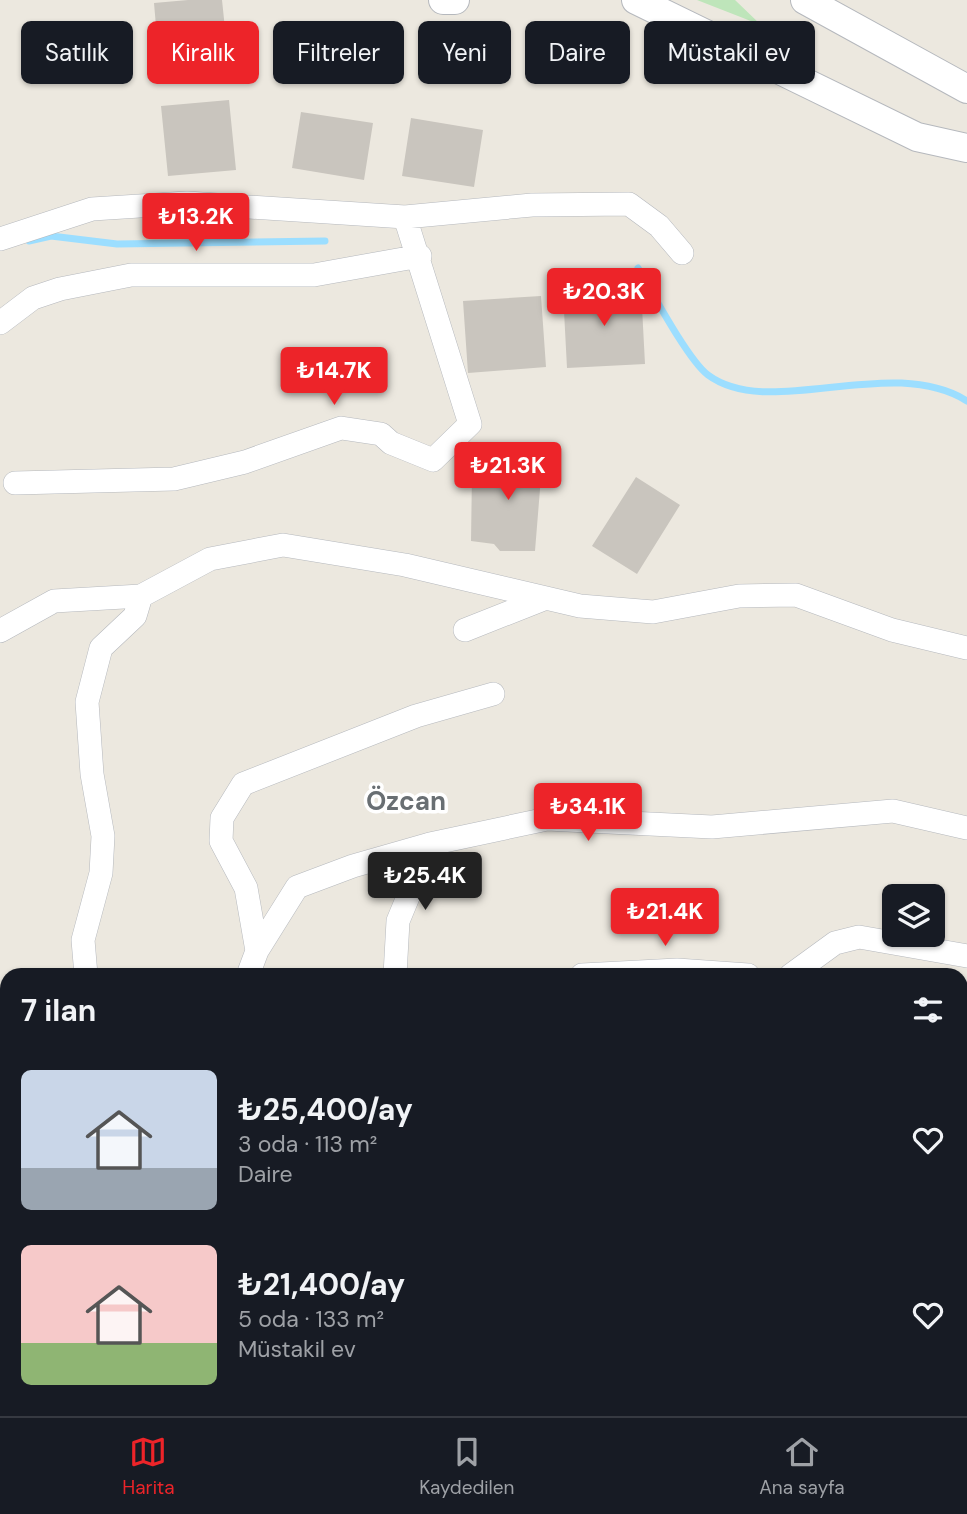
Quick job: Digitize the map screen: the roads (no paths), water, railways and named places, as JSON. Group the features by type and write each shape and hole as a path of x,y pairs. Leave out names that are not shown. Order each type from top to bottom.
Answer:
{"street":[{"path":"443,0 455,0"},
{"path":"636,0 917,137 967,148"},
{"path":"805,0 967,89"},
{"path":"0,239 92,209 174,204 405,216 532,205 629,204 659,226 682,253"},
{"path":"15,483 174,479 245,462 341,428 381,434 391,443 433,460 470,424 420,256 405,216"},
{"path":"0,323 33,299 51,292 131,275 314,275 420,256"},
{"path":"0,631 54,601 141,596 210,559 283,545 405,565 580,606 653,612 739,596 796,595 892,630 967,648"},
{"path":"85,968 83,940 100,873 103,836 92,774 87,702 101,648 135,616 141,596"},
{"path":"465,630 546,598"},
{"path":"257,951 246,888 221,841 222,818 243,784 416,716 493,694"},
{"path":"251,968 257,951 297,887 353,866 430,844 547,819 712,827 893,811 967,828"},
{"path":"395,968 398,920 430,844"},
{"path":"801,968 835,943 859,937 967,956"}],"waterway":[{"path":"29,241 51,236 117,244 325,241"},
{"path":"638,268 671,325 700,367 708,375 734,387 764,392 903,383 936,388 967,401"}],"district":[{"name":"Özcan","path":"406,801"}]}
